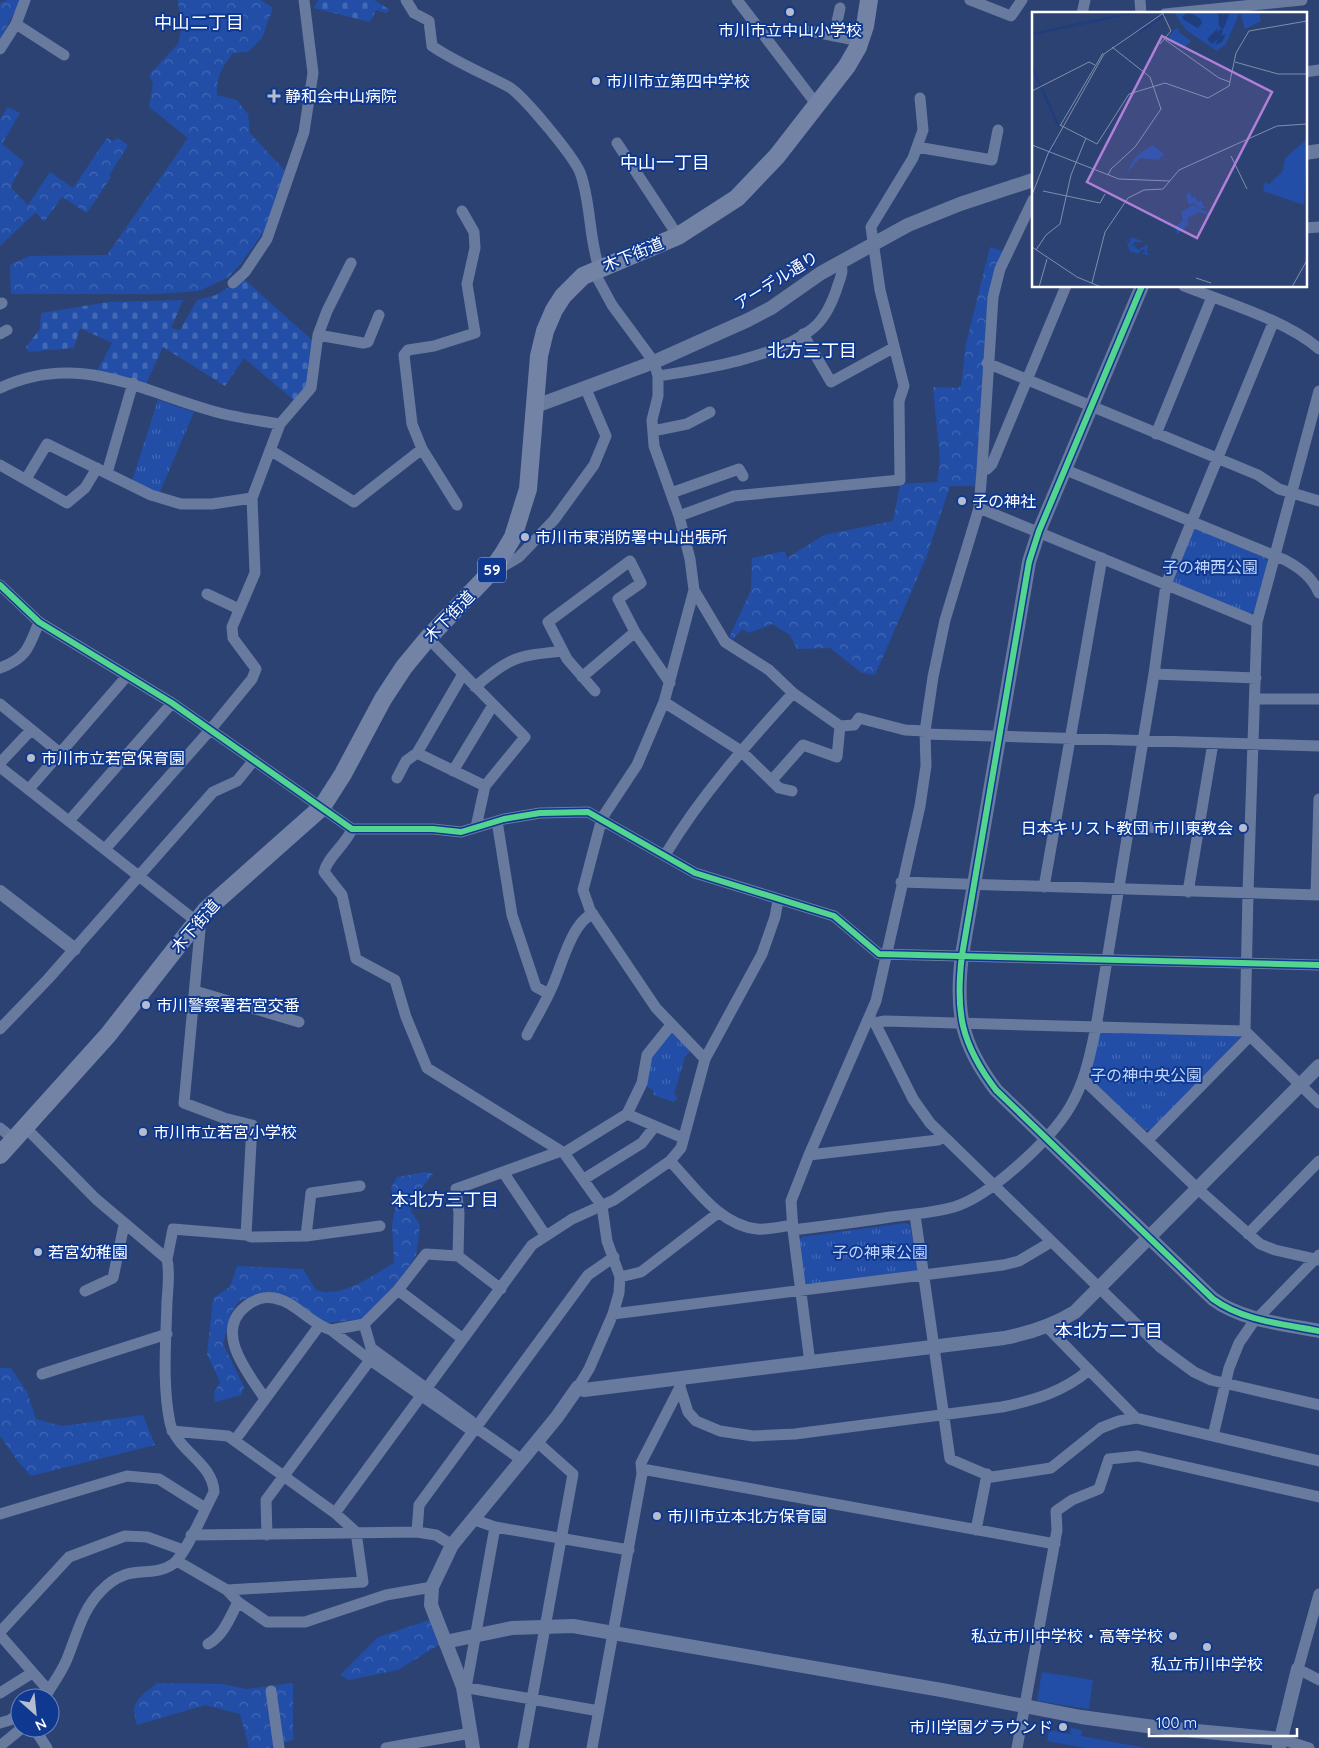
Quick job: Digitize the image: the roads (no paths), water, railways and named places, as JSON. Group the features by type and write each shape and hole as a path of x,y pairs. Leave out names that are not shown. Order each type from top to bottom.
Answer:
{"main road":[{"name":"木下街道","path":"0,1155 108,1035 196,921 230,888 322,807 343,774 383,699 409,660 489,574 513,537 524,503 529,480 539,356 545,331 554,310 572,285 596,269 678,236 737,198 764,171 847,66 860,41 869,0"}],"street":[{"path":"0,49 16,24 25,0"},
{"path":"233,283 245,272 267,239 304,132 313,72 304,0"},
{"path":"406,0 414,12 428,22 432,46 454,61 512,88 574,158 584,184 596,269 612,305 654,362 658,376 653,431 654,446 679,516 690,559 694,590 664,702 637,765 602,818 583,890 593,914 656,1008 705,1059"},
{"path":"737,0 817,104"},
{"path":"970,0 1011,16 1022,0"},
{"path":"1185,12 1302,0"},
{"path":"834,36 840,8"},
{"path":"16,24 64,55"},
{"path":"810,31 860,41"},
{"path":"1306,72 1319,70"},
{"path":"679,516 734,496 900,480 899,401 904,386 893,348 872,244 871,227 913,158 923,130 920,98"},
{"path":"917,147 992,160 998,130"},
{"path":"617,144 678,236"},
{"path":"1306,153 1319,151"},
{"name":"アーデル通り","path":"536,406 654,362 771,308 840,262 908,225 960,204 1032,180"},
{"path":"810,1363 792,1228 792,1201 809,1155 872,1021 901,882 920,806 926,766 925,733 945,620 979,508 987,363 993,297 1000,270 1027,223 1032,204"},
{"path":"457,505 422,449 412,424 404,355 408,350 434,346 475,333 467,284 475,248 474,232 462,211"},
{"path":"1306,228 1319,227"},
{"path":"658,376 710,368 787,345 812,329 830,307 843,270 840,262"},
{"path":"106,849 211,729 252,679 256,670 233,638 232,627 254,573 252,498 280,424 312,388 318,335 327,311 351,263"},
{"path":"982,470 987,469 992,464 1065,288"},
{"path":"1141,288 1039,531 1029,562 962,955 958,998 961,1025 970,1050 986,1077 1008,1103 1213,1299 1229,1309 1258,1318 1319,1331"},
{"path":"1189,288 1273,323 1307,339 1319,349"},
{"path":"1156,434 1212,297"},
{"path":"318,335 363,343 368,342 379,315"},
{"path":"670,1161 718,1213 738,1223 758,1229 792,1228 915,1215 955,1206 994,1186 1059,1124 1071,1106 1083,1080 1096,1028 1154,674 1166,584 1273,323"},
{"path":"803,334 831,382 893,348"},
{"path":"987,363 1258,475 1279,489 1319,501"},
{"path":"0,388 31,376 74,372 98,375 133,383 220,413 280,424"},
{"path":"0,465 66,503 85,488 102,470 133,383"},
{"path":"489,574 519,557 554,520 594,465 606,436 585,388"},
{"path":"1148,1140 1248,1034 1248,894 1257,622 1319,391"},
{"path":"653,431 687,424 710,412"},
{"path":"26,479 47,444 151,494 181,504 212,504 252,498"},
{"path":"270,450 354,502 422,449"},
{"path":"671,493 739,469 742,476"},
{"path":"1066,470 1276,556 1299,567 1317,584"},
{"path":"979,508 1257,622"},
{"path":"1044,887 1102,558"},
{"path":"595,691 582,678 563,652 548,622 630,562 641,582 618,599 635,632 670,683"},
{"path":"0,585 39,622 172,703 352,829 433,829 461,832 497,821 540,813 588,812 602,818 695,873 778,901 834,916 879,954 1106,958 1319,965"},
{"path":"694,590 725,642 769,670 793,693 840,726 854,725 859,718 905,730 925,733 999,738 1319,746"},
{"path":"207,594 239,609"},
{"path":"0,668 18,661 28,649 39,622"},
{"path":"582,678 635,632"},
{"path":"428,638 525,737 485,786 476,827"},
{"path":"475,686 500,664 519,656 563,652"},
{"path":"397,778 406,761 417,753 462,674"},
{"path":"1154,674 1256,678"},
{"path":"29,790 127,676"},
{"path":"665,855 688,817 741,751 793,693"},
{"path":"1254,699 1319,699"},
{"path":"664,702 741,751 779,788 792,792"},
{"path":"69,821 172,703"},
{"path":"0,704 60,754"},
{"path":"453,770 493,705"},
{"path":"772,780 803,745 837,757 840,726"},
{"path":"0,763 31,730"},
{"path":"1188,892 1212,743"},
{"path":"417,753 485,786"},
{"path":"0,1029 74,949 213,792 237,781 254,760"},
{"path":"0,767 196,921 200,930 184,1103 224,1118 252,1125 246,1235"},
{"path":"901,882 1318,895 1319,800"},
{"path":"497,821 512,915 536,988 549,994"},
{"path":"1129,826 1198,830"},
{"path":"352,829 344,844 326,863 324,872 342,895 356,959 395,980 406,1017 427,1068 563,1152 602,1206 607,1241 620,1277 619,1294 613,1314 589,1369 537,1442 452,1545 432,1587 431,1605 464,1688 473,1748"},
{"path":"0,892 74,949"},
{"path":"335,1513 532,1245 572,1219 602,1206 670,1161 681,1148 705,1059 762,954 775,917 778,901"},
{"path":"527,1035 549,994 572,936 587,916 593,914"},
{"path":"195,992 299,1022"},
{"path":"872,1021 1248,1034 1319,1103"},
{"path":"872,1021 913,1099 942,1137 1179,1362 1203,1376 1225,1384 1319,1405"},
{"path":"458,1256 459,1214 456,1189 563,1152 627,1114 642,1083 647,1056 671,1025"},
{"path":"578,1387 584,1390 681,1383 810,1363 1004,1338 1047,1327 1075,1312 1150,1239 1319,1066"},
{"path":"1083,1080 1198,1189 1260,1244 1275,1250 1318,1258"},
{"path":"627,1114 684,1138"},
{"path":"584,1180 642,1143 655,1126"},
{"path":"0,1128 20,1134 167,1259"},
{"path":"809,1155 938,1140 942,1137"},
{"path":"1248,1234 1319,1161"},
{"path":"503,1172 546,1236"},
{"path":"306,1236 311,1193 360,1186"},
{"path":"620,1277 640,1272 718,1213"},
{"path":"915,1215 950,1459 992,1477 1051,1468 1101,1428 1119,1421 1136,1418 1319,1461"},
{"path":"86,1291 113,1278 124,1224"},
{"path":"50,1688 67,1659 74,1635 100,1592 116,1577 164,1568 177,1561 214,1492 214,1482 208,1472 183,1448 172,1431 166,1395 167,1259 173,1229 246,1235 251,1238 306,1236 380,1226"},
{"path":"613,1314 800,1292 1019,1262 1051,1242"},
{"path":"331,1330 364,1324 398,1290 426,1254 458,1256 501,1289"},
{"path":"418,1532 419,1505 588,1275 614,1257"},
{"path":"1214,1436 1229,1368 1238,1343 1258,1318 1318,1258"},
{"path":"398,1290 463,1340"},
{"path":"265,1399 237,1354 232,1334 238,1314 254,1301 274,1298 287,1302 319,1326 331,1330 370,1360 424,1392"},
{"path":"364,1324 371,1348 468,1428 475,1428 522,1460"},
{"path":"235,1440 319,1326"},
{"path":"1047,1327 1136,1418"},
{"path":"42,1374 167,1334"},
{"path":"267,1535 266,1500 370,1360"},
{"path":"681,1383 688,1412 696,1421 720,1431 752,1436 795,1434 1002,1407 1034,1400 1058,1391 1089,1370"},
{"path":"592,1748 629,1550 642,1469 641,1463 681,1383"},
{"path":"172,1431 228,1436 335,1513 356,1532 363,1582 227,1590"},
{"path":"523,1748 573,1474 537,1442"},
{"path":"1017,1748 1057,1530 1056,1511 1072,1500 1099,1489 1109,1459 1138,1456 1319,1497"},
{"path":"642,1469 1054,1544"},
{"path":"976,1530 987,1474"},
{"path":"0,1514 127,1476 159,1479 205,1508"},
{"path":"472,1519 495,1527 629,1550"},
{"path":"464,1688 476,1634 495,1527"},
{"path":"191,1535 418,1532 436,1535 452,1545"},
{"path":"42,1688 0,1634 69,1557 125,1536 147,1537 183,1550"},
{"path":"177,1561 227,1590 238,1602 267,1622 305,1622 386,1596 432,1587"},
{"path":"1280,1744 1319,1594"},
{"path":"208,1644 217,1638 224,1629 238,1602"},
{"path":"445,1642 512,1628 573,1626 614,1631 947,1691 1025,1708 1309,1748"},
{"path":"1298,1669 1319,1680"},
{"path":"0,1693 32,1673"},
{"path":"464,1688 599,1711"},
{"path":"271,1691 279,1748"},
{"path":"386,1748 471,1733"},
{"path":"0,1746 10,1738"}],"place":[{"name":"市川市立中山小学校","path":"790,12"},
{"name":"市川市立第四中学校","path":"596,81"},
{"name":"静和会中山病院","path":"274,96"},
{"name":"子の神社","path":"962,501"},
{"name":"市川市東消防署中山出張所","path":"525,537"},
{"name":"市川市立若宮保育園","path":"31,758"},
{"name":"日本キリスト教団 市川東教会","path":"1243,828"},
{"name":"市川警察署若宮交番","path":"146,1005"},
{"name":"市川市立若宮小学校","path":"143,1132"},
{"name":"若宮幼稚園","path":"38,1252"},
{"name":"市川市立本北方保育園","path":"657,1516"},
{"name":"私立市川中学校・高等学校","path":"1173,1636"},
{"name":"私立市川中学校","path":"1207,1647"},
{"name":"市川学園グラウンド","path":"1063,1727"}],"district":[{"name":"中山二丁目","path":"199,23"},
{"name":"中山一丁目","path":"665,163"},
{"name":"北方三丁目","path":"812,351"},
{"name":"本北方三丁目","path":"445,1200"},
{"name":"本北方二丁目","path":"1109,1331"}],"park label":[{"name":"子の神西公園","path":"1210,567"},
{"name":"子の神中央公園","path":"1146,1075"},
{"name":"子の神東公園","path":"880,1252"}]}
